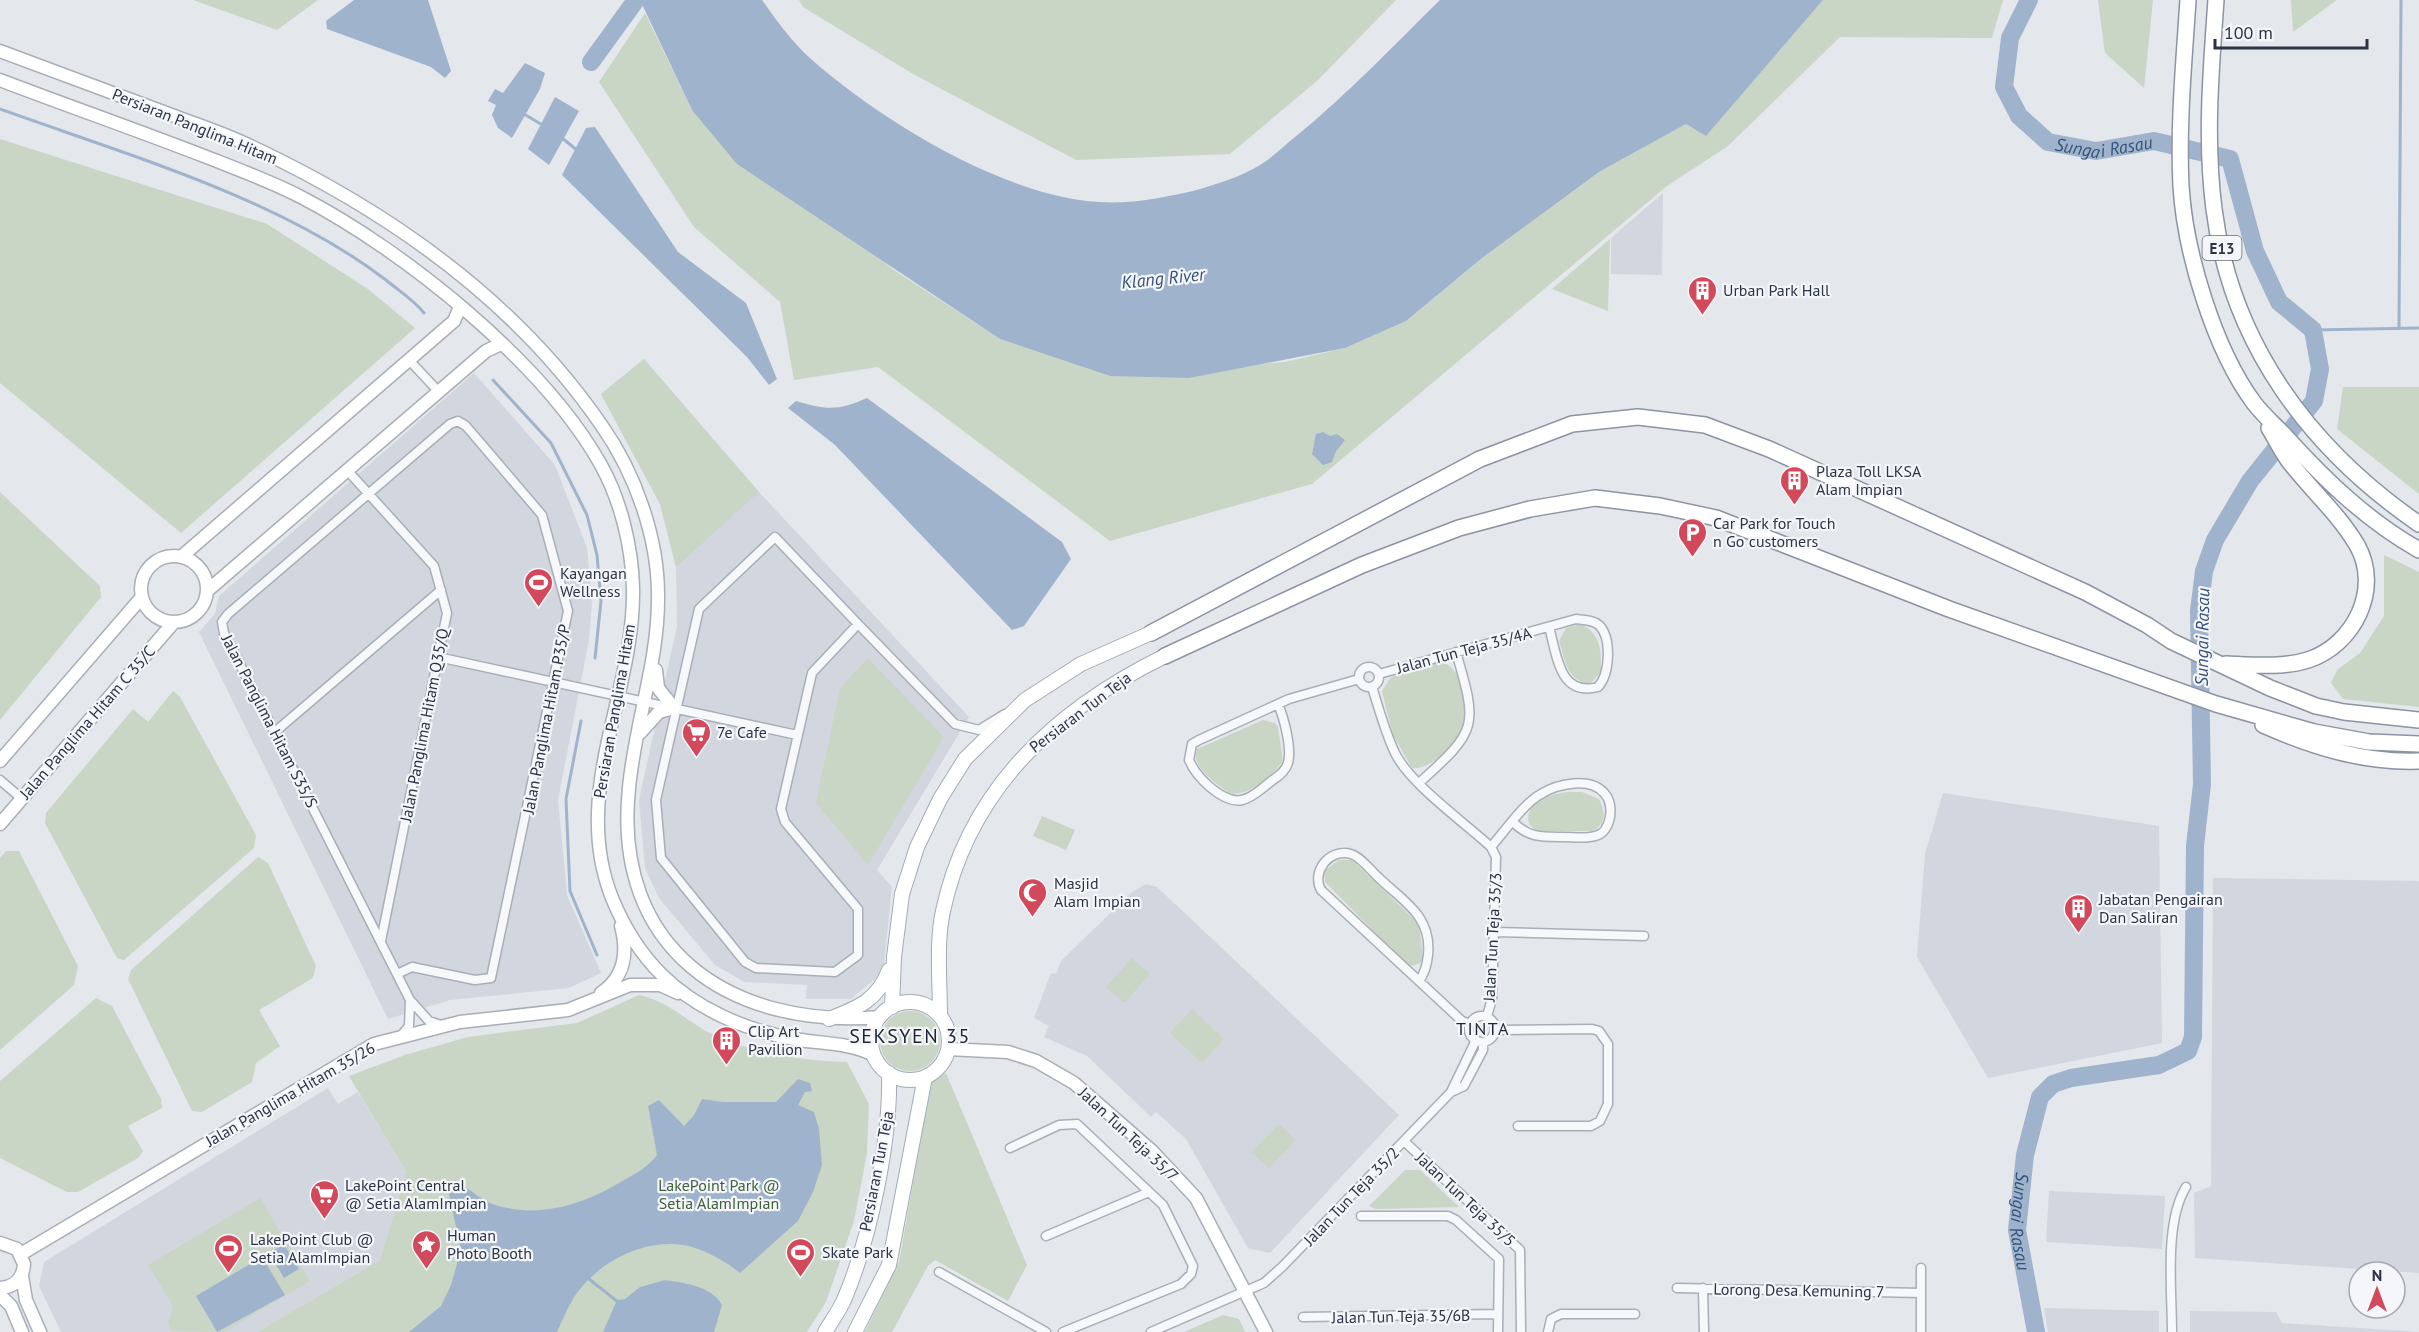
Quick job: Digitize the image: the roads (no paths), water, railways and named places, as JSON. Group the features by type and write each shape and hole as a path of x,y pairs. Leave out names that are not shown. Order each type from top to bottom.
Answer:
{"highway":[{"name":"E13","path":"2188,0 2180,106 2181,188 2186,222 2212,321 2254,402 2328,482 2366,515 2419,550"},
{"name":"E13","path":"2216,0 2208,106 2214,210 2229,273 2246,322 2271,374 2288,401 2315,434 2376,494 2419,524"},
{"path":"2220,664 2253,666 2307,660 2346,635 2361,614 2367,587 2364,561 2358,546 2320,496 2287,459 2254,402"},
{"path":"1151,633 1480,459 1572,424 1638,417 1705,425 1769,449 2085,592 2171,641 2270,688 2316,706 2376,717 2419,720"},
{"path":"1164,656 1340,575 1459,528 1530,508 1595,498 1660,506 1716,518 1938,605 2216,704 2314,732 2369,742 2419,744"},
{"path":"2216,704 2291,738 2336,751 2369,760 2419,761"}],"main road":[{"name":"Persiaran Panglima Hitam","path":"0,51 243,142 306,173 383,218 447,264 497,306 552,364 603,427 641,502 658,591 655,657 629,786 629,848 639,891 661,935 671,949 699,974 732,994 777,1010 829,1019 880,1017"},
{"name":"Persiaran Panglima Hitam","path":"0,80 137,130 298,196 370,238 460,307 501,344 558,402 603,467 618,504 628,547 633,589 625,664 602,767 596,821 599,857 618,913 660,973 691,1000 718,1016 795,1040 858,1047 874,1055"},
{"path":"181,557 454,321 460,307"},
{"path":"207,591 486,351 501,344"},
{"path":"163,557 181,557 199,567 205,579 207,591 203,604 195,614 174,622 153,615 142,597 142,580 152,564 163,557"},
{"path":"0,761 142,597"},
{"name":"Jalan Panglima Hitam C 35/C","path":"0,824 174,622"},
{"name":"Persiaran Tun Teja","path":"892,1007 894,957 902,894 917,847 940,799 965,759 1025,700 1082,664 1151,633"},
{"name":"Persiaran Tun Teja","path":"940,1016 942,914 956,864 978,817 999,783 1050,731 1103,692 1164,656"},
{"path":"638,735 659,712 675,708 658,688 655,657"},
{"name":"Jalan Panglima Hitam 35/26","path":"585,1004 605,990 616,979 623,966 626,945 618,913"},
{"path":"829,1019 855,1010 874,998 884,983 894,957"},
{"name":"Jalan Panglima Hitam 35/26","path":"21,1254 353,1054 374,1044 444,1026 499,1016 568,1010 630,985 645,983 660,985 691,1000"},
{"path":"907,1002 930,1007 940,1016 948,1030 948,1049 940,1066 925,1077 913,1079 889,1073 874,1055 872,1031 880,1017 892,1007 907,1002"},
{"name":"Jalan Tun Teja 35/7","path":"948,1049 1008,1052 1036,1061 1074,1083 1154,1152 1196,1198 1266,1332"},
{"name":"Persiaran Tun Teja","path":"825,1332 843,1301 858,1259 875,1193 890,1100 889,1073"},
{"name":"Persiaran Tun Teja","path":"855,1332 889,1265 925,1077"},
{"path":"0,1243 12,1245 21,1254 24,1264 22,1276 26,1300 40,1332"},
{"path":"0,1288 15,1284 22,1276"},
{"path":"0,1296 11,1305 22,1332"}],"street":[{"path":"409,360 438,392"},
{"name":"Jalan Panglima Hitam S35/S","path":"444,1026 429,1021 410,1000 276,731 224,633 222,622 228,614 450,424 458,421"},
{"name":"Jalan Panglima Hitam P35/P","path":"397,974 412,967 475,980 491,978 555,682 568,611 542,515 466,426 458,421"},
{"name":"Jalan Panglima Hitam Q35/Q","path":"347,470 434,566 447,613 381,941"},
{"path":"858,624 812,672 796,735 782,809 783,819 858,909 858,955 835,972 756,968 745,962 661,858 656,800 699,609 775,537 955,724 979,730 1025,700"},
{"path":"276,731 441,590"},
{"name":"Jalan Tun Teja 35/4A","path":"1379,674 1576,619 1589,620 1598,625 1605,635 1607,672 1598,687 1585,690 1572,686 1564,676 1549,627"},
{"path":"1419,783 1444,760 1469,729 1469,697 1456,652"},
{"path":"438,657 796,735"},
{"path":"1368,667 1376,669 1379,674 1378,684 1372,687 1363,686 1359,679 1361,671 1368,667"},
{"path":"1278,704 1288,752 1289,762 1285,771 1250,798 1239,801 1229,799 1210,787 1189,760 1192,744 1278,704 1359,679"},
{"path":"1372,687 1396,755 1419,783 1491,847 1513,822 1538,795 1566,784 1593,786 1605,794 1610,807 1606,829 1597,836 1534,837 1513,822"},
{"path":"0,780 21,798"},
{"name":"Jalan Tun Teja 35/3","path":"1487,1016 1492,999 1496,856 1491,847"},
{"path":"1419,981 1426,965 1429,944 1423,920 1356,857 1340,854 1331,857 1317,873 1317,882 1321,890 1462,1021 1470,1024"},
{"path":"1494,932 1644,936"},
{"path":"399,1038 409,1026 410,1000"},
{"path":"1478,1016 1487,1016 1494,1023 1496,1030 1492,1038 1479,1041 1470,1032 1470,1024 1478,1016"},
{"path":"1496,1030 1592,1029 1599,1031 1608,1044 1608,1104 1600,1122 1591,1126 1518,1126"},
{"name":"Jalan Tun Teja 35/2","path":"1151,1332 1264,1283 1451,1092 1471,1054 1471,1048 1479,1041 1484,1050 1464,1086 1451,1092"},
{"path":"1010,1148 1059,1125 1077,1124 1163,1205 1190,1255 1193,1266 1191,1274 1182,1284 1062,1332"},
{"name":"Jalan Tun Teja 35/5","path":"1404,1141 1520,1250 1521,1332"},
{"path":"2172,1332 2175,1219 2180,1198 2186,1187"},
{"path":"1046,1236 1149,1192"},
{"path":"1361,1216 1448,1216 1456,1220 1498,1259 1498,1332"},
{"path":"1921,1268 1921,1332"},
{"path":"939,1272 1046,1332"},
{"name":"Lorong Desa Kemuning 7","path":"1677,1288 1921,1293"},
{"path":"1703,1288 1704,1332"},
{"name":"Jalan Tun Teja 35/6B","path":"1303,1317 1498,1314"},
{"path":"1548,1332 1551,1319 1561,1314 1635,1314"}],"water":[{"path":"354,0 428,0 451,71 445,78 431,67 327,29 326,21"},
{"name":"Klang River","path":"640,0 762,0 791,38 811,59 839,82 908,130 985,171 1024,186 1062,197 1099,202 1123,202 1193,191 1236,177 1260,165 1333,104 1440,0 1823,0 1706,136 1686,124 1599,172 1482,258 1406,321 1345,348 1189,378 1110,376 1000,339 737,164 692,110"},
{"path":"525,63 545,73 540,89 512,138 498,128 492,115 496,105 488,101 495,89 503,93"},
{"path":"555,97 579,111 549,165 528,149"},
{"path":"595,127 678,252 746,303 777,379 769,385 747,357 562,175 586,128"},
{"path":"867,398 1062,542 1071,559 1024,626 1012,630 835,445 788,408 796,401 832,408"},
{"path":"1323,432 1330,436 1337,434 1345,440 1336,451 1332,462 1323,465 1312,454 1316,434"},
{"path":"798,1079 810,1083 812,1091 805,1092 798,1105 814,1112 819,1129 822,1165 813,1192 798,1221 740,1273 717,1258 692,1247 675,1244 641,1248 609,1263 583,1286 573,1299 557,1332 409,1332 441,1306 451,1285 461,1250 447,1185 456,1180 485,1201 512,1209 545,1210 562,1207 609,1189 646,1166 657,1155 648,1106 659,1100 684,1126 694,1115 702,1099 723,1102 776,1102"},
{"path":"284,1244 299,1269 284,1278 269,1253"},
{"path":"262,1257 285,1295 217,1332 196,1296"},
{"path":"665,1280 697,1286 717,1299 722,1305 714,1332 603,1332 617,1300 625,1299 640,1287"}],"waterway":[{"path":"591,62 636,0"},
{"name":"Sungai Rasau","path":"2029,0 2010,38 2004,87 2019,116 2048,142 2096,151 2154,141 2230,159 2255,251 2279,302 2313,330 2320,369 2314,401 2250,481 2215,540 2204,571 2199,611 2202,784 2195,846 2193,1037 2188,1051 2159,1065 2071,1078 2053,1084 2040,1097 2025,1155 2017,1230 2036,1332"},
{"path":"2399,328 2401,0"},
{"path":"0,109 200,181 298,225 344,251 386,280 424,313"},
{"path":"524,114 544,126"},
{"path":"562,138 578,151"},
{"path":"2313,330 2419,328"},
{"path":"493,380 551,443 587,515 597,555 601,601 595,658"},
{"path":"581,721 566,799 570,891 597,955"},
{"path":"589,1279 618,1302"}],"place":[{"name":"Urban Park Hall","path":"1702,316"},
{"name":"Plaza Toll LKSA Alam Impian","path":"1795,506"},
{"name":"Car Park for Touch n Go customers","path":"1692,558"},
{"name":"Kayangan Wellness","path":"539,608"},
{"name":"7e Cafe","path":"696,758"},
{"name":"Masjid Alam Impian","path":"1033,918"},
{"name":"Jabatan Pengairan Dan Saliran","path":"2078,934"},
{"name":"Clip Art Pavilion","path":"727,1066"},
{"name":"LakePoint Central @ Setia AlamImpian","path":"324,1220"},
{"name":"Human Photo Booth","path":"426,1270"},
{"name":"LakePoint Club @ Setia AlamImpian","path":"229,1274"},
{"name":"Skate Park","path":"801,1278"}],"district":[{"name":"TINTA","path":"1483,1028"},
{"name":"SEKSYEN 35","path":"910,1036"}],"park label":[{"name":"LakePoint Park @ Setia AlamImpian","path":"719,1194"}]}
